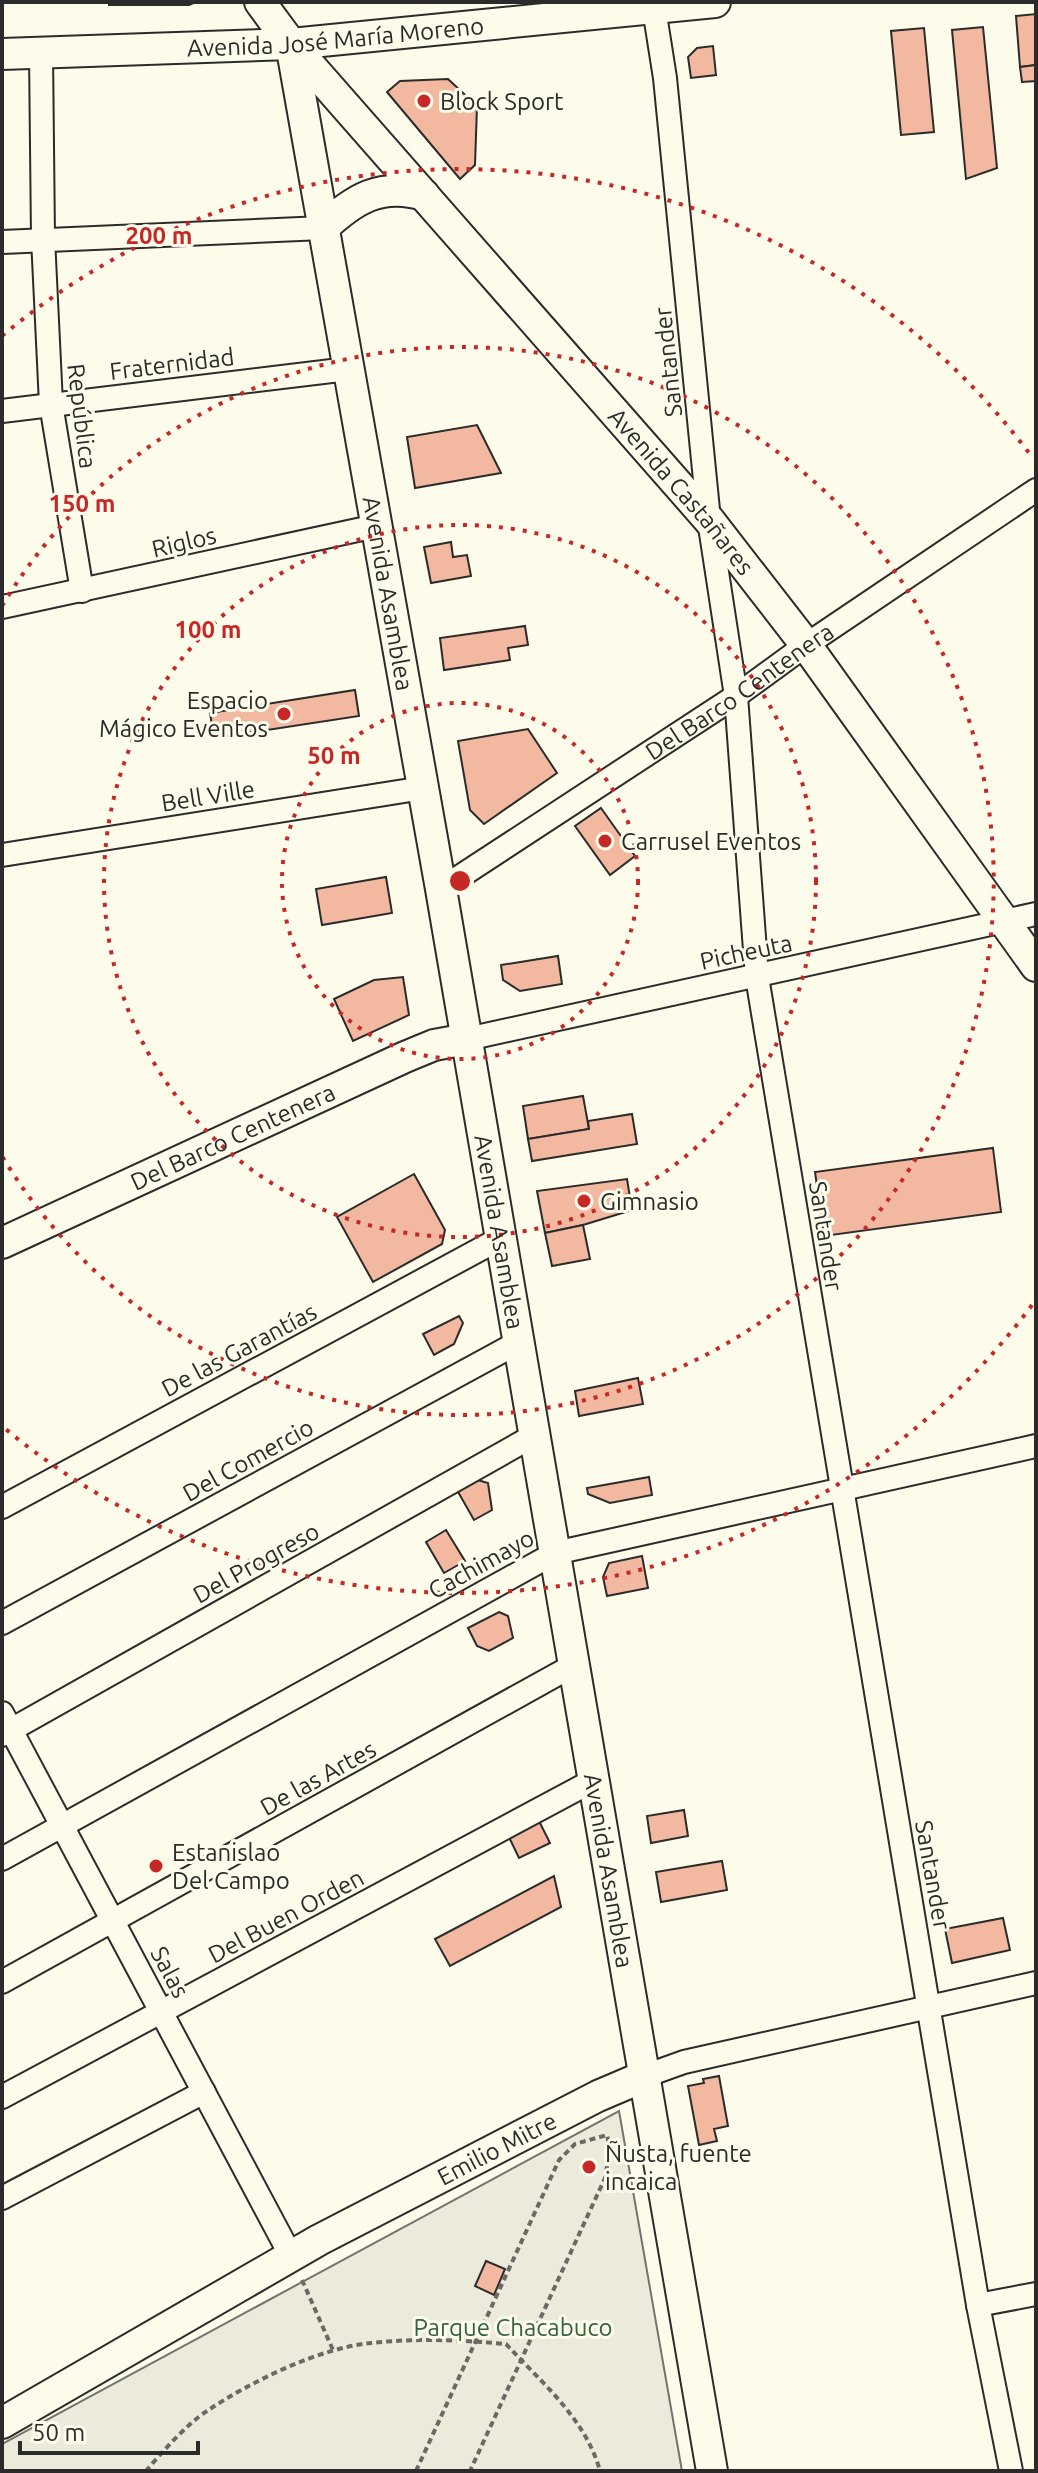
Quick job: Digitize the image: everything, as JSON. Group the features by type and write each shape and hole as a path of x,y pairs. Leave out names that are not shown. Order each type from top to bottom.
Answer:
{"main road":[{"name":"Avenida Asamblea","path":"260,2 291,44 441,889 712,2471"},
{"name":"Avenida José María Moreno","path":"2,54 291,44 654,5 715,2"},
{"name":"Avenida Castañares","path":"291,44 709,520 806,645 1036,966"},
{"path":"323,228 360,199 382,191 405,189 424,195"},
{"name":"Del Barco Centenera","path":"2,1243 405,1057 434,1045 467,1039"},
{"name":"Emilio Mitre","path":"2,2423 291,2256 598,2096 645,2076"}],"street":[{"name":"Santander","path":"654,5 665,78 709,520 736,696 757,977 978,2305 1011,2471"},
{"name":"República","path":"41,53 43,238 51,404 82,591"},
{"path":"2,242 323,228"},
{"name":"Fraternidad","path":"2,411 348,369"},
{"name":"Del Barco Centenera","path":"441,889 736,696 806,645 1036,490"},
{"name":"Riglos","path":"2,607 376,526"},
{"name":"Bell Ville","path":"2,855 423,788"},
{"name":"Picheuta","path":"467,1039 1036,914"},
{"name":"De las Garantías","path":"2,1507 501,1238"},
{"name":"Del Comercio","path":"2,1623 519,1342"},
{"name":"Del Progreso","path":"5,1726 535,1435"},
{"name":"Cachimayo","path":"2,1859 555,1553 1036,1446"},
{"name":"De las Artes","path":"2,1982 574,1665"},
{"name":"Salas","path":"5,1726 62,1826 291,2256"},
{"name":"Del Buen Orden","path":"2,2097 594,1780"},
{"name":"Emilio Mitre","path":"645,2076 684,2062 1036,1983"},
{"path":"2,2198 204,2092"},
{"path":"978,2305 1036,2294"}],"path":[{"path":"416,2471 559,2160 575,2144 607,2135 610,2149 605,2178 470,2471"},
{"path":"291,2256 333,2350"},
{"path":"146,2471 205,2412 269,2376 333,2350 370,2343 450,2339 506,2344 573,2416 596,2456 600,2471"}],"green space":[{"name":"Parque Chacabuco","path":"619,2111 682,2471 2,2471 2,2444"}],"building":[{"path":"109,2 196,2 189,5 109,5"},
{"path":"1036,14 1036,65 1020,67 1016,16"},
{"path":"983,27 997,168 966,179 952,30"},
{"path":"924,28 934,132 901,135 891,31"},
{"path":"713,46 716,75 691,78 688,57 697,48"},
{"path":"1036,65 1036,81 1022,82 1020,67"},
{"path":"448,79 477,106 475,165 460,179 387,92 400,81"},
{"path":"477,425 501,473 415,488 407,437"},
{"path":"451,542 453,557 467,555 471,576 431,583 424,547"},
{"path":"525,626 528,645 508,648 510,660 444,670 440,638"},
{"name":"Espacio Mágico Eventos","path":"355,690 359,716 214,738 210,713"},
{"path":"528,729 557,773 484,824 470,810 458,741"},
{"name":"Carrusel Eventos","path":"601,808 635,856 610,875 575,826"},
{"path":"386,877 392,913 322,925 316,889"},
{"path":"558,956 562,984 520,991 503,980 501,965"},
{"path":"403,977 409,1015 353,1041 334,999 374,980"},
{"path":"583,1096 589,1129 528,1139 523,1106"},
{"path":"632,1114 637,1144 532,1161 528,1139 589,1129 588,1121"},
{"path":"993,1148 1001,1212 824,1236 815,1172"},
{"path":"414,1174 445,1230 442,1244 373,1282 337,1217"},
{"name":"Gimnasio","path":"627,1179 632,1210 545,1233 537,1191"},
{"path":"583,1225 590,1259 552,1266 545,1233"},
{"path":"459,1316 463,1323 454,1344 434,1355 423,1334"},
{"path":"638,1378 643,1404 579,1416 575,1391"},
{"path":"649,1477 652,1495 610,1503 588,1494 587,1488"},
{"path":"474,1479 488,1483 492,1510 474,1520 457,1490"},
{"path":"446,1530 465,1561 444,1573 426,1542"},
{"path":"642,1556 648,1588 607,1596 603,1577 609,1563"},
{"path":"499,1612 508,1616 513,1638 489,1651 477,1646 468,1628"},
{"path":"684,1810 688,1836 651,1843 647,1816"},
{"path":"536,1820 550,1843 519,1858 506,1831"},
{"path":"722,1861 727,1890 661,1902 656,1872"},
{"path":"554,1876 561,1907 450,1966 435,1939"},
{"path":"1003,1918 1010,1950 952,1963 945,1929"},
{"path":"719,2076 728,2126 714,2129 717,2141 699,2145 688,2086"},
{"path":"486,2261 505,2269 494,2295 475,2286"}],"place":[{"name":"Block Sport","path":"424,101"},
{"name":"Espacio Mágico Eventos","path":"284,714"},
{"name":"Carrusel Eventos","path":"605,841"},
{"name":"Gimnasio","path":"584,1201"},
{"name":"Estanislao Del Campo","path":"156,1866"},
{"name":"Ñusta, fuente incaica","path":"589,2167"}]}
